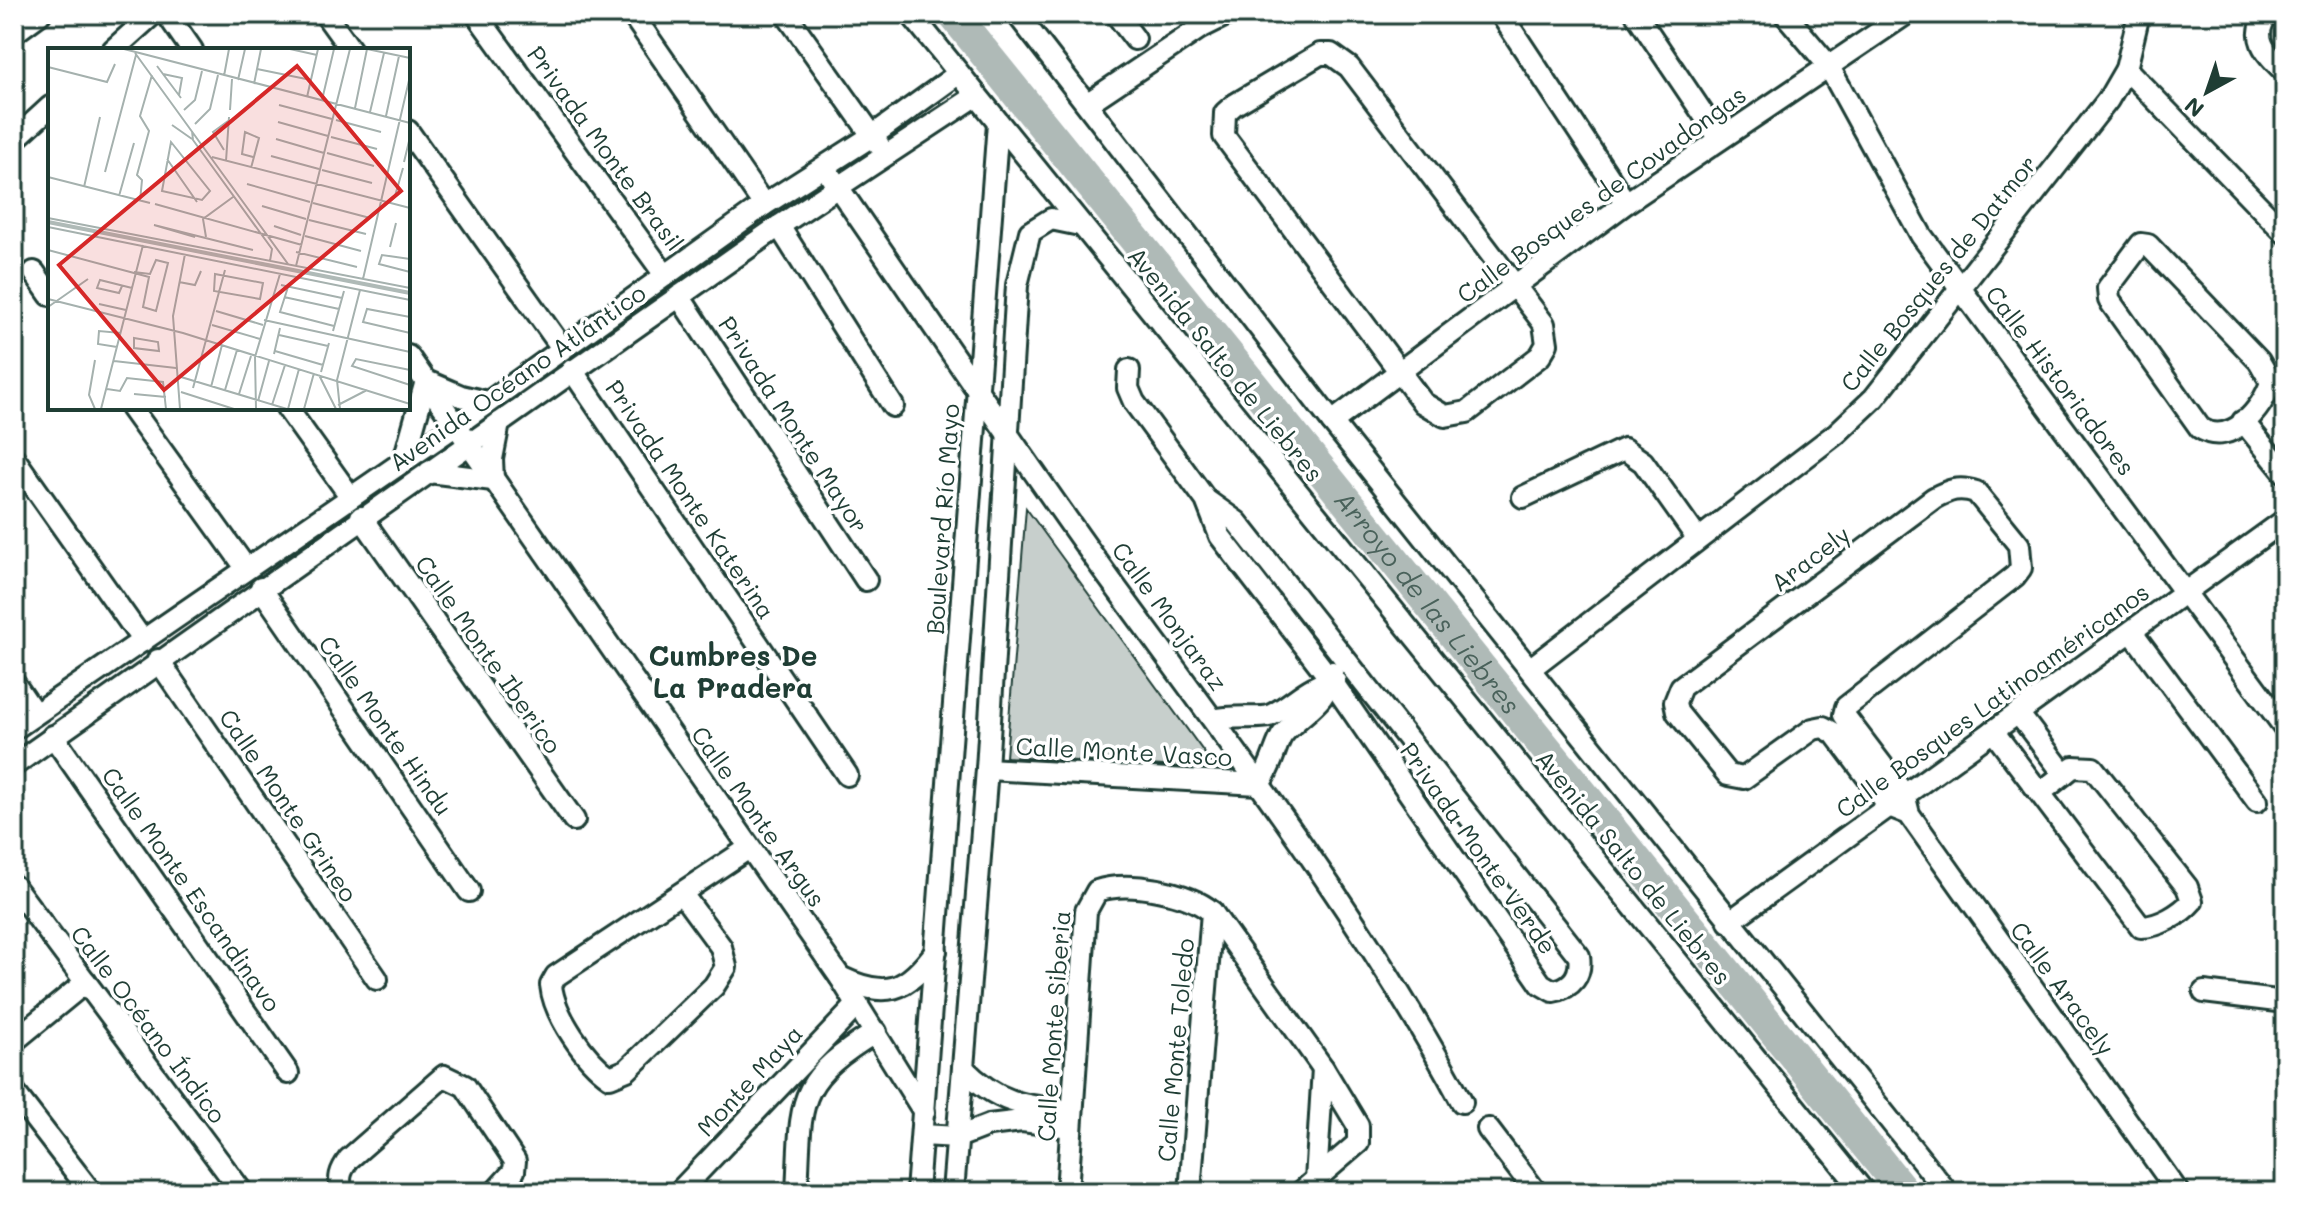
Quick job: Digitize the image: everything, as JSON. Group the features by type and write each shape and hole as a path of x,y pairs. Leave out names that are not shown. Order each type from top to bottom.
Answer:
{"street":[{"path":"14,33 40,14"},
{"path":"115,48 153,14"},
{"path":"167,14 191,48"},
{"path":"325,14 350,48"},
{"name":"Privada Monte Brasil","path":"476,14 665,275"},
{"path":"632,14 764,205"},
{"path":"786,14 886,155"},
{"name":"Avenida Salto de Liebres","path":"911,14 1864,1192"},
{"path":"1017,14 1088,103 1200,28 1228,14"},
{"path":"1116,14 1135,39"},
{"path":"1501,14 1626,203"},
{"path":"1636,14 1720,139"},
{"name":"Calle Historiadores","path":"1785,14 1828,65 1921,235 2285,728"},
{"name":"Calle Bosques de Covadongas","path":"1332,422 1626,203 1906,14"},
{"name":"Calle Bosques de Datmor","path":"1531,668 1857,415 1894,376 2090,124 2126,69 2139,14"},
{"path":"2268,14 2259,39 2263,49 2285,72"},
{"path":"1320,54 1331,54 1341,60 1544,324 1547,344 1540,356 1467,412 1445,416 1433,411 1400,371 1224,136 1225,113 1234,105 1320,54"},
{"path":"2126,69 2285,233"},
{"name":"Avenida Océano Atlántico","path":"14,729 455,426 764,205 872,136 958,74"},
{"name":"Avenida Océano Atlántico","path":"14,765 158,660 779,226 976,96"},
{"name":"Avenida Salto de Liebres","path":"1088,103 1332,422 1947,1192"},
{"path":"14,140 48,109"},
{"name":"Boulevard Río Mayo","path":"917,1192 998,123"},
{"path":"410,134 562,348"},
{"name":"Calle Monjaraz","path":"824,167 1009,434 1259,784 1426,1035 1462,1102"},
{"path":"953,1192 987,769 1017,285 1025,242 1030,232 1051,219 1080,225"},
{"path":"779,226 893,406"},
{"path":"2148,245 2259,361 2271,382 2260,408 2243,421 2216,436 2200,428 2109,300 2108,288 2136,246 2148,245"},
{"path":"34,272 48,292"},
{"name":"Privada Monte Mayor","path":"679,296 866,580"},
{"name":"Calle Monte Argus","path":"410,359 840,977 924,1112"},
{"name":"Privada Monte Katerina","path":"572,370 847,775"},
{"name":"Privada Monte Verde","path":"1129,370 1128,388 1134,402 1206,500 1220,536 1331,680 1541,984 1553,991 1569,985 1578,974 1579,956 1440,776 1363,686 1237,522 1206,500"},
{"path":"404,460 426,381 487,402"},
{"path":"132,410 246,568"},
{"path":"288,410 350,496"},
{"path":"2243,421 2285,473"},
{"path":"429,472 493,480 492,459 499,423"},
{"path":"1523,497 1624,449 1643,462 1697,538"},
{"path":"14,458 143,641"},
{"name":"Aracely","path":"1959,488 1976,492 2019,545 2021,568 2015,576 1846,707 1844,715 1901,805 1834,733 1823,727 1813,729 1744,778 1728,775 1677,712 1676,697 1681,687 1934,498 1959,488"},
{"name":"Calle Monte Iberico","path":"361,517 574,820"},
{"name":"Calle Bosques Latinoaméricanos","path":"1729,922 1901,805 1993,731 2185,592 2282,530"},
{"name":"Calle Monte Hindu","path":"261,588 469,891"},
{"path":"2132,632 2257,801"},
{"path":"1280,736 1319,703 1331,680 1336,651"},
{"name":"Calle Monte Grineo","path":"158,660 377,979"},
{"path":"1266,717 1331,680 1363,686"},
{"path":"14,683 35,714"},
{"path":"2018,713 2064,774"},
{"path":"1214,720 1238,715 1266,717 1276,724 1280,736 1276,757 1259,784"},
{"path":"1993,731 2141,927 2150,927 2185,910 2192,901 2187,887 2093,768 2073,767 2040,793"},
{"name":"Calle Monte Escandinavo","path":"53,736 288,1073"},
{"name":"Calle Monte Vasco","path":"987,769 1259,784"},
{"name":"Calle Aracely","path":"1901,805 2178,1192"},
{"path":"682,894 721,947 726,967 714,986 627,1070 610,1077 590,1059 556,1006 551,985 566,968 749,848"},
{"name":"Calle Monte Siberia","path":"1067,1192 1087,902 1097,891 1122,887 1177,893 1190,897 1212,912 1323,1068 1358,1126 1361,1138 1308,1186"},
{"name":"Calle Océano Índico","path":"15,891 242,1192"},
{"name":"Calle Monte Toledo","path":"1190,1192 1212,912"},
{"path":"938,918 974,928"},
{"path":"840,977 874,990 891,989 909,981 936,951"},
{"path":"14,1041 86,982"},
{"path":"2204,992 2285,1002"},
{"name":"Monte Maya","path":"679,1192 858,1004"},
{"name":"Monte Maya","path":"817,1078 842,1052 876,1032"},
{"path":"797,1192 802,1101 817,1078 800,1065"},
{"path":"963,1068 1005,1100 1072,1119"},
{"name":"Calle Monte Siberia","path":"1308,1186 1323,1068"},
{"path":"342,1192 339,1180 341,1169 349,1159 444,1076 465,1086 515,1161 514,1171 495,1192"},
{"path":"14,1092 91,1192"},
{"path":"922,1135 958,1137 1005,1122 1072,1119"},
{"path":"1488,1129 1532,1191"}],"building":[{"path":"1026,508 1216,769 1006,757"}],"waterway":[{"name":"Arroyo de las Liebres","path":"953,14 1904,1192"}],"district":[{"name":"Cumbres De La Pradera","path":"733,671"}]}
